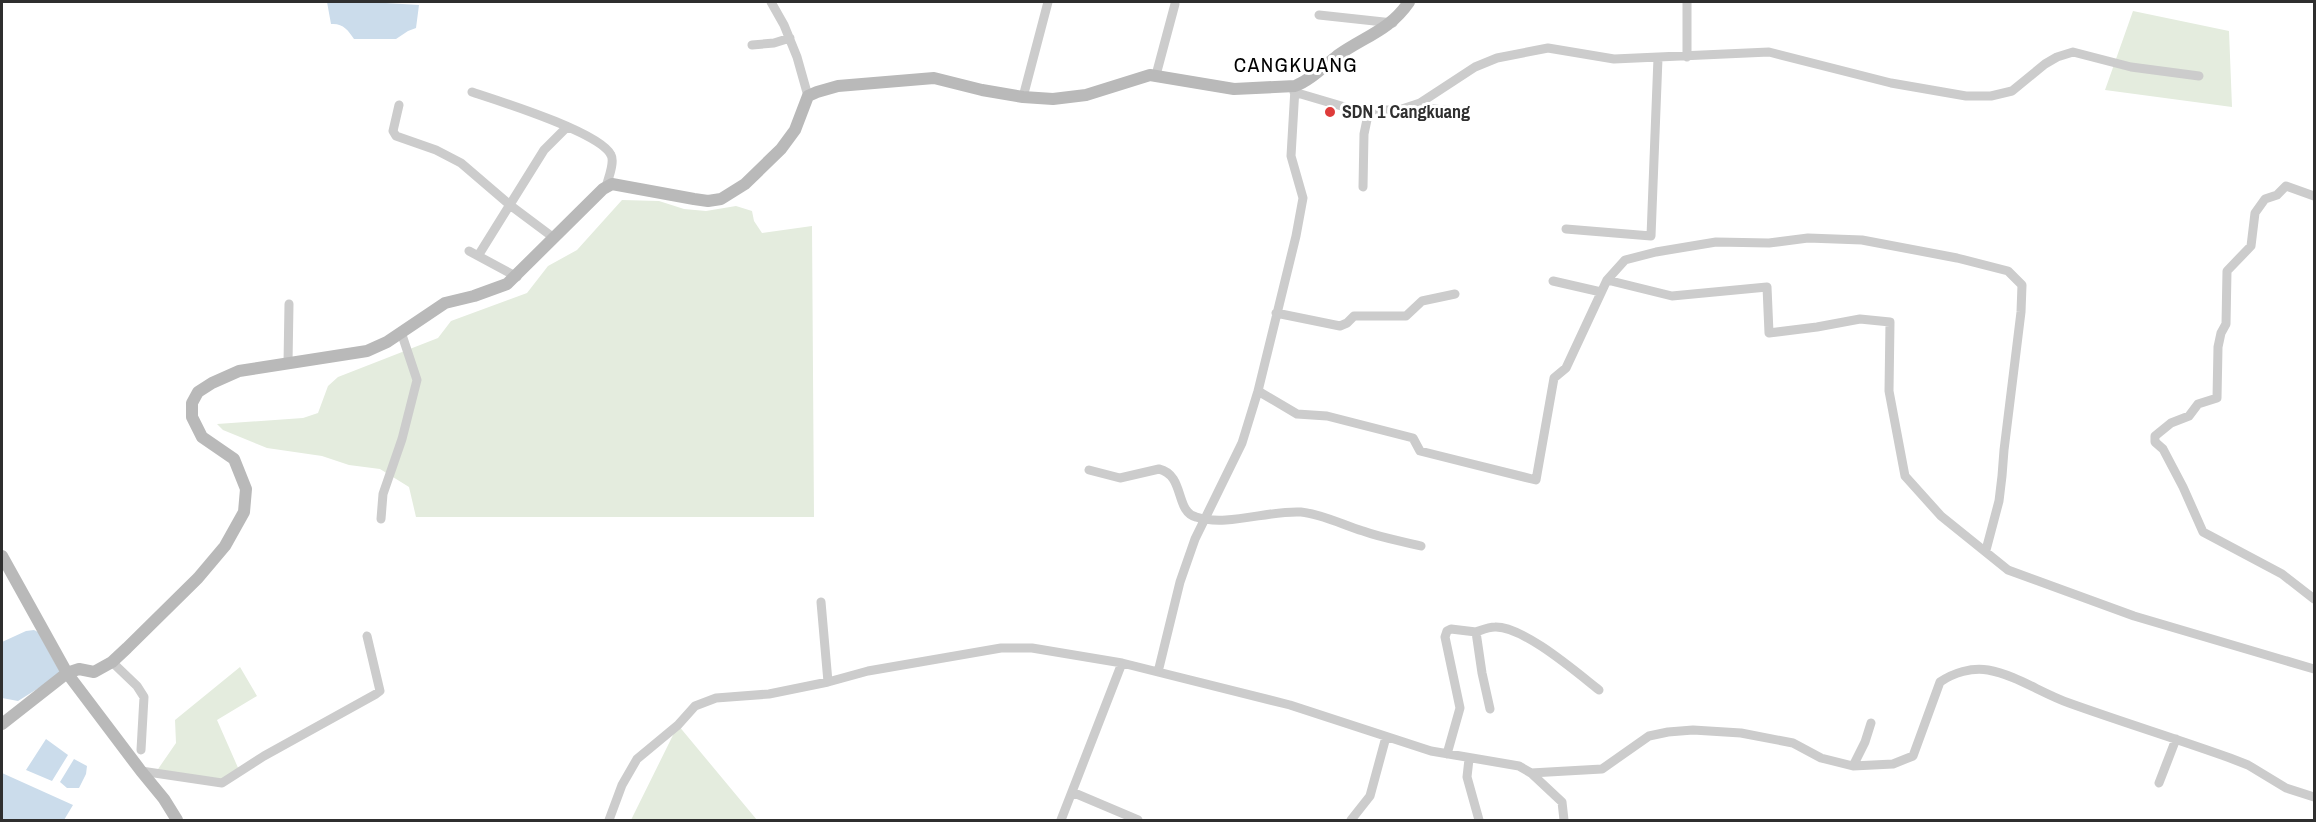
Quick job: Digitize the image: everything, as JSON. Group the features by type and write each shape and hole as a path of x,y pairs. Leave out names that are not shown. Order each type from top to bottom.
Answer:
{"street":[{"path":"2,724 68,672 79,669 94,672 112,662 198,578 230,540 244,512 246,489 234,459 202,437 192,417 192,403 198,392 239,371 367,351 387,342 445,303 491,291 507,284 517,277 606,187 619,184 708,201 720,199 745,184 781,150 795,130 808,96 790,38 771,2"},
{"path":"1023,97 1048,2"},
{"path":"1294,89 1340,54 1393,22 1409,2"},
{"path":"1687,2 1687,57"},
{"path":"1156,75 1175,4"},
{"path":"1319,15 1393,22"},
{"path":"752,45 774,43 790,38"},
{"path":"808,96 838,86 934,78 982,90 1053,99 1086,95 1142,76 1156,75 1234,89 1294,89 1354,110 1399,110 1420,103 1475,67 1497,57 1548,48 1614,59 1769,52 1891,83 1966,96 1991,96 2013,91 2045,64 2073,52 2131,67 2199,76"},
{"path":"1566,229 1651,236 1658,58"},
{"path":"1158,672 1180,582 1195,539 1242,443 1258,391 1296,236 1303,198 1291,156 1294,89"},
{"path":"472,92 540,115 598,142 611,154 612,158 606,187"},
{"path":"1420,103 1423,108 1456,111"},
{"path":"399,105 393,131 396,136 451,156 554,238"},
{"path":"1363,187 1364,134 1369,110"},
{"path":"517,277 473,254 510,205 544,150 567,127"},
{"path":"2314,196 2286,186 2277,195 2265,199 2255,213 2251,246 2227,271 2226,324 2218,347 2217,398 2198,404 2189,416 2171,423 2155,436 2155,442 2163,449 2203,532 2282,574 2314,599"},
{"path":"1258,391 1297,414 1327,416 1413,438 1420,451 1536,480 1554,378 1566,368 1607,280 1626,260 1656,252 1716,242 1770,243 1809,238 1862,240 1957,258 2008,271 2022,285 2021,312 1999,501 1986,550"},
{"path":"1607,280 1672,296 1767,287 1769,333 1860,319 1890,322 1889,391 1905,476 1941,516 2008,570 2142,619 2314,669"},
{"path":"1554,281 1601,292"},
{"path":"1276,313 1340,326 1354,316 1406,316 1422,301 1455,294"},
{"path":"288,363 289,304"},
{"path":"381,519 387,476 402,439 417,380 401,332"},
{"path":"1089,470 1120,478 1159,469 1165,470 1175,482 1187,513 1195,518 1233,519 1304,512 1346,524 1364,532 1421,546"},
{"path":"2,556 68,672 164,799 177,820"},
{"path":"821,602 828,682"},
{"path":"1447,754 1460,708 1445,633 1451,629 1476,632 1494,627 1520,635 1540,646 1599,690"},
{"path":"1476,632 1490,709"},
{"path":"141,771 222,783 264,756 376,694 380,691 367,636"},
{"path":"609,820 622,785 637,759 678,725 695,706 716,698 769,694 868,671 1000,648 1032,648 1122,663 1290,705 1386,737 1447,754 1519,766 1531,773 1562,802 1564,820"},
{"path":"112,662 137,686 144,697 141,750"},
{"path":"1061,820 1122,663"},
{"path":"1531,773 1602,769 1649,736 1693,730 1741,733 1792,743 1821,758 1853,766 1893,764 1913,756 1940,682 1948,676 1986,669 2066,702 2248,765 2286,788 2314,797"},
{"path":"1853,766 1865,742 1871,723"},
{"path":"1351,820 1370,796 1386,737"},
{"path":"2159,783 2176,739"},
{"path":"1469,759 1467,777 1479,820"},
{"path":"1072,792 1138,820"}],"shaded area":[{"path":"2133,11 2229,31 2232,107 2105,90"},
{"path":"622,200 659,201 684,209 706,211 736,206 752,211 754,221 762,233 812,226 814,517 416,517 409,487 380,469 349,465 322,456 267,448 223,430 217,424 303,418 318,413 328,386 338,377 438,338 451,321 527,293 548,266 577,250"},
{"path":"240,667 257,696 217,720 239,770 223,780 156,772 176,743 175,720"},
{"path":"678,725 757,820 631,820"}],"water":[{"path":"327,2 419,5 416,28 396,39 354,39 342,26 331,24"},
{"path":"26,631 38,632 61,674 18,701 2,698 2,642"},
{"path":"46,739 68,755 52,781 26,770"},
{"path":"74,759 87,766 86,774 79,788 67,788 60,782"},
{"path":"2,773 73,805 64,820 2,820"}],"place":[{"name":"SDN 1 Cangkuang","path":"1330,112"}],"district":[{"name":"CANGKUANG","path":"1296,65"}]}
